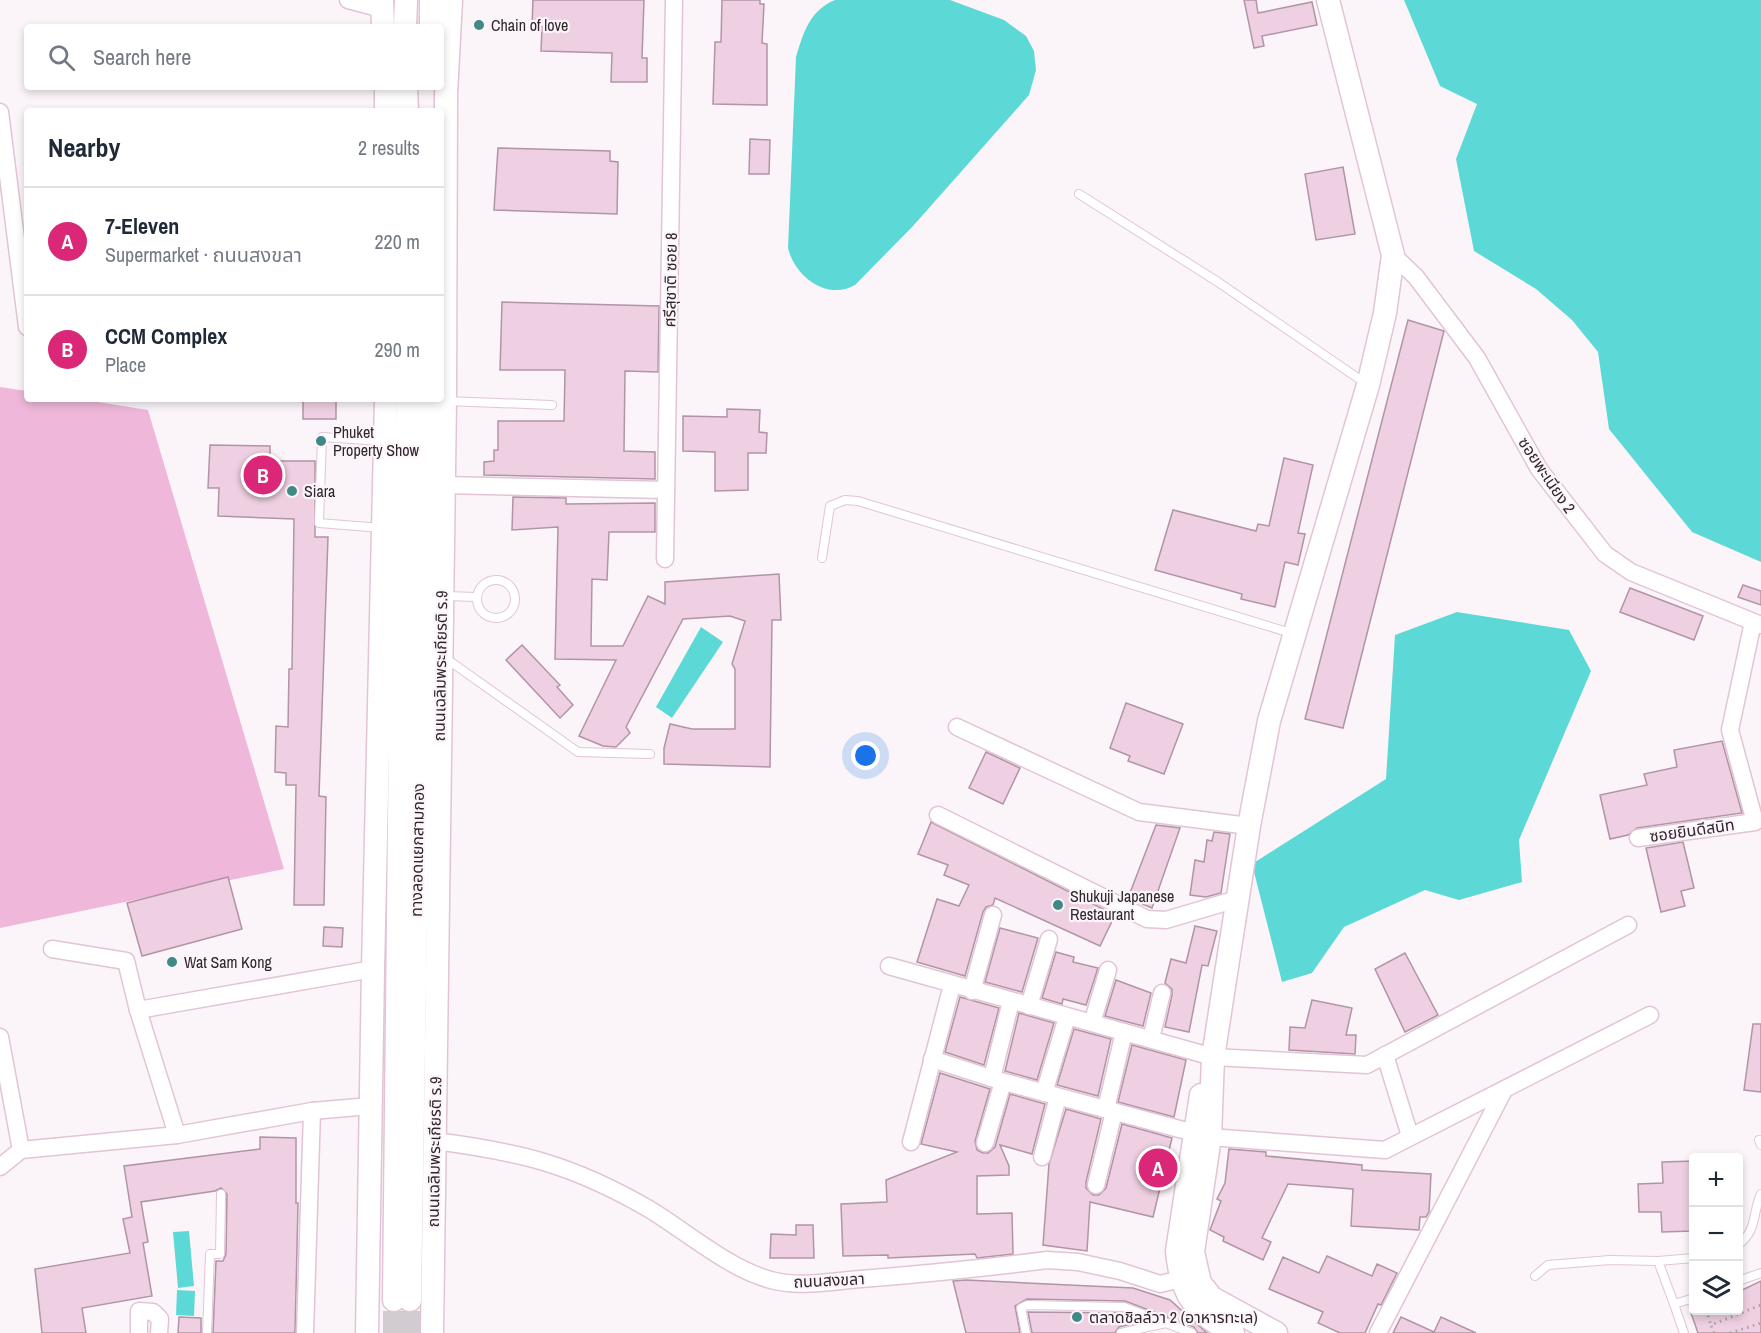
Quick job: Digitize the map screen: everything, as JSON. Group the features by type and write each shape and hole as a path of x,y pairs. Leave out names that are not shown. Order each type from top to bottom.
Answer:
{"main road":[{"path":"405,24 406,0"},
{"path":"431,0 431,24"},
{"name":"ถนนเฉลิมพระเกียรติ ร.9","path":"444,314 446,94 451,0"},
{"path":"1275,1333 1212,1298 1200,1283 1193,1252 1202,1135 1213,1057 1249,826 1269,721 1368,385 1385,313 1393,255 1328,0"},
{"path":"386,90 386,108"},
{"path":"406,90 407,108"},
{"path":"430,90 431,108"},
{"path":"444,290 445,303"},
{"path":"368,1333 372,969 386,402"},
{"name":"ทางลอดแยกสามกอง","path":"408,402 402,540 402,1300 422,540 436,402"},
{"name":"ถนนเฉลิมพระเกียรติ ร.9","path":"432,1333 443,485 436,402"},
{"path":"1202,1135 1177,1251 1181,1279 1184,1290 1195,1306 1210,1321 1233,1333"}],"street":[{"path":"348,0 383,12"},
{"name":"ศรีสุชาติ ซอย 8","path":"665,559 674,0"},
{"path":"0,112 24,303"},
{"name":"ซอยพะเนียง 2","path":"1393,255 1416,276 1477,358 1539,469 1605,554 1631,572 1757,624"},
{"path":"443,485 666,490"},
{"name":"ซอยยินดีสนิท","path":"1638,838 1755,822 1730,730 1757,624"},
{"path":"957,728 1139,812 1249,826"},
{"path":"938,815 1147,919 1166,920 1237,899"},
{"path":"972,991 993,915"},
{"path":"889,966 1213,1057 1367,1065 1628,925"},
{"path":"1029,1006 1049,939"},
{"path":"52,949 126,961 138,1010 177,1135"},
{"path":"138,1010 372,969"},
{"path":"1092,1023 1108,970"},
{"path":"911,1142 952,985"},
{"path":"1150,1039 1162,993"},
{"path":"985,1143 1011,1001"},
{"path":"932,1059 997,1080 1202,1135 1385,1150 1650,1015"},
{"path":"1042,1157 1051,1095 1067,1017"},
{"path":"1096,1185 1124,1032"},
{"path":"0,1037 21,1150"},
{"path":"1385,1054 1410,1136"},
{"path":"1378,1333 1504,1090"},
{"path":"0,1167 21,1150 177,1135 312,1111 370,1106"},
{"path":"305,1333 312,1111"},
{"name":"ถนนสงขลา","path":"435,1142 498,1149 555,1163 602,1183 694,1236 724,1259 747,1272 772,1281 792,1283 840,1281 1047,1260 1089,1264 1160,1284 1181,1279"},
{"path":"139,1333 139,1311 153,1312 160,1319 159,1333"}],"lane":[{"path":"1079,194 1218,282 1368,385"},
{"path":"444,400 552,405"},
{"path":"382,528 319,523 322,437 386,441"},
{"path":"822,558 830,506 845,500 858,501 1294,634"},
{"path":"498,580 508,584 514,591 516,602 511,613 500,619 488,618 478,609 476,597 480,587 488,581 498,580"},
{"path":"441,596 476,597"},
{"path":"441,656 578,752 650,753"},
{"path":"207,1333 210,1254 220,1254 220,1194"},
{"path":"1743,1241 1756,1220 1761,1194"},
{"path":"1535,1276 1548,1264 1689,1258"},
{"path":"1658,1261 1684,1333"},
{"path":"1743,1279 1761,1273"},
{"path":"1674,1304 1689,1300"},
{"path":"1026,1333 1021,1308 1027,1305 1124,1307 1192,1333"},
{"path":"1120,1333 1166,1323"}],"path":[{"path":"1711,1325 1761,1305"},
{"path":"1707,1315 1714,1333"},
{"path":"1730,1333 1761,1323"}],"shaded area":[{"path":"0,387 24,391 24,402 98,402 148,410 284,869 0,928"}],"water":[{"path":"835,0 950,0 1004,20 1026,36 1034,51 1036,70 1029,95 913,226 855,285 834,290 823,288 805,277 797,268 788,248 796,57 809,23 819,10"},
{"path":"1404,0 1761,0 1761,562 1692,532 1609,429 1598,352 1572,320 1536,289 1474,251 1456,159 1477,104 1440,86"},
{"path":"1457,612 1569,630 1591,671 1519,840 1522,882 1459,900 1425,890 1344,927 1312,973 1282,982 1252,864 1386,779 1395,635"},
{"path":"701,627 723,642 672,718 656,707"},
{"path":"189,1231 194,1286 178,1288 173,1232"},
{"path":"177,1290 195,1291 194,1316 176,1315"}],"building":[{"path":"533,0 644,0 642,58 647,58 647,82 611,82 612,53 541,51 542,27 532,26"},
{"path":"722,0 760,0 760,4 764,4 762,43 767,44 767,105 713,104 715,42 721,42"},
{"path":"1244,0 1256,0 1258,13 1312,2 1317,25 1262,36 1264,46 1254,48"},
{"path":"750,139 770,140 769,174 749,174"},
{"path":"498,148 610,151 610,161 618,162 617,214 494,210"},
{"path":"1343,167 1355,234 1316,240 1305,174"},
{"path":"502,302 659,306 658,372 625,371 624,451 655,452 655,479 484,475 484,462 494,461 494,450 498,450 498,421 564,421 565,370 500,370"},
{"path":"1408,320 1444,331 1343,728 1305,719"},
{"path":"303,402 336,402 336,419 303,419"},
{"path":"727,409 760,410 759,432 767,433 766,453 748,453 748,490 715,491 715,452 683,451 683,416 727,417"},
{"path":"210,445 270,446 270,461 315,461 315,537 328,537 319,796 326,797 324,905 294,905 296,785 286,785 286,773 275,772 276,726 288,727 289,669 292,669 294,519 218,516 219,488 208,488"},
{"path":"1284,458 1313,465 1298,533 1305,534 1298,565 1285,562 1275,607 1241,599 1242,594 1155,570 1173,510 1256,531 1258,524 1269,526"},
{"path":"513,497 566,498 566,504 655,503 655,532 609,532 607,580 592,579 591,646 623,646 648,596 665,604 665,582 779,574 781,620 772,620 770,767 664,764 664,748 670,724 692,729 735,729 735,669 732,664 745,621 730,616 683,619 626,727 630,733 616,747 603,746 579,736 616,660 555,659 558,527 512,530"},
{"path":"1743,585 1761,591 1761,605 1738,597"},
{"path":"1630,588 1703,616 1694,640 1620,612"},
{"path":"522,645 560,685 557,687 573,705 560,718 506,660"},
{"path":"1126,703 1183,724 1164,774 1128,761 1130,756 1110,748"},
{"path":"1722,741 1742,813 1637,828 1628,835 1610,839 1600,795 1647,785 1644,774 1677,767 1674,750"},
{"path":"986,752 1020,768 1003,804 969,788"},
{"path":"931,822 1115,915 1100,946 995,898 993,905 986,907 983,912 965,976 917,962 937,899 959,906 969,885 944,875 948,865 918,854"},
{"path":"1156,825 1180,828 1152,908 1128,898"},
{"path":"1214,832 1230,834 1221,893 1206,897 1190,895 1195,860 1204,862 1207,840 1212,841"},
{"path":"1683,842 1694,888 1681,891 1685,906 1661,912 1646,848"},
{"path":"228,877 242,929 142,956 127,903"},
{"path":"1195,926 1217,931 1208,966 1202,965 1189,1032 1165,1027 1172,989 1165,983 1171,959 1186,963"},
{"path":"324,927 343,928 342,947 323,946"},
{"path":"1000,928 1038,938 1022,992 985,982"},
{"path":"1056,952 1074,957 1073,962 1098,968 1086,1005 1063,999 1062,1004 1042,998"},
{"path":"1405,953 1438,1015 1405,1032 1375,969"},
{"path":"1116,980 1151,993 1143,1026 1105,1016"},
{"path":"960,997 999,1008 984,1065 945,1052"},
{"path":"1312,1000 1352,1008 1346,1035 1356,1035 1355,1054 1289,1050 1290,1027 1305,1028"},
{"path":"1019,1013 1054,1023 1037,1080 1005,1071"},
{"path":"1753,1024 1761,1024 1761,1092 1744,1090"},
{"path":"1074,1029 1111,1039 1098,1096 1057,1085"},
{"path":"1132,1045 1186,1060 1174,1117 1118,1102"},
{"path":"940,1073 990,1089 975,1141 977,1150 983,1153 988,1153 995,1147 1010,1094 1045,1104 1032,1154 1000,1145 1009,1166 1009,1175 977,1176 977,1214 1012,1213 1013,1254 977,1258 975,1254 888,1258 888,1255 843,1256 841,1204 887,1202 886,1180 957,1152 921,1144"},
{"path":"1066,1109 1101,1119 1086,1182 1086,1188 1093,1195 1099,1195 1106,1188 1122,1124 1172,1138 1153,1217 1090,1202 1087,1251 1043,1245 1049,1164"},
{"path":"260,1137 296,1138 296,1203 298,1203 295,1333 213,1333 216,1261 223,1261 226,1254 227,1194 221,1188 215,1191 141,1202 148,1242 143,1243 152,1296 82,1308 86,1333 42,1333 35,1269 130,1253 123,1219 132,1217 124,1166 260,1149"},
{"path":"1229,1149 1266,1152 1266,1156 1362,1165 1362,1170 1431,1174 1429,1212 1426,1217 1420,1217 1419,1230 1351,1226 1353,1189 1288,1184 1262,1238 1271,1242 1263,1260 1223,1241 1224,1237 1210,1230 1221,1201 1217,1199 1225,1183"},
{"path":"1689,1161 1689,1231 1662,1232 1661,1212 1639,1212 1638,1184 1663,1183 1662,1162"},
{"path":"796,1225 813,1225 814,1258 770,1258 771,1234 796,1235"},
{"path":"1327,1256 1372,1276 1377,1264 1397,1273 1381,1305 1378,1304 1365,1333 1340,1333 1318,1323 1323,1312 1269,1289 1283,1257 1319,1273"},
{"path":"953,1281 1133,1288 1170,1300 1207,1333 1198,1333 1194,1327 1125,1301 1027,1299 1015,1306 1020,1333 966,1333"},
{"path":"1761,1281 1761,1333 1698,1333 1692,1315 1743,1315 1743,1290"},
{"path":"1028,1312 1123,1313 1144,1321 1119,1327 1115,1333 1032,1333"},
{"path":"179,1317 201,1318 201,1333 178,1333"},
{"path":"1401,1317 1434,1332 1441,1317 1476,1333 1393,1333"}],"tunnel":[{"path":"394,1300 394,1333"},
{"path":"410,1300 410,1333"}],"place":[{"name":"Chain of love","path":"479,25"},
{"name":"Phuket Property Show","path":"321,441"},
{"name":"CCM Complex","path":"263,475"},
{"name":"Siara","path":"292,491"},
{"name":"Shukuji Japanese Restaurant","path":"1058,905"},
{"name":"Wat Sam Kong","path":"172,962"},
{"name":"7-Eleven","path":"1158,1168"},
{"name":"ตลาดชิลล์วา 2 (อาหารทะเล)","path":"1077,1317"}]}
